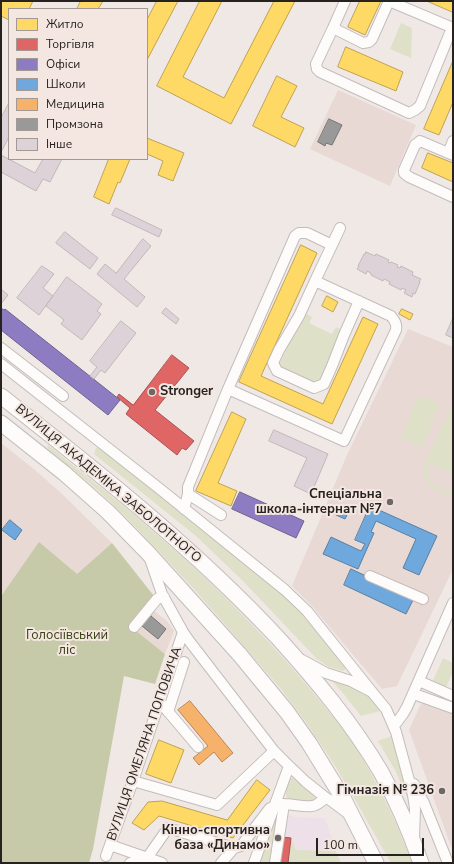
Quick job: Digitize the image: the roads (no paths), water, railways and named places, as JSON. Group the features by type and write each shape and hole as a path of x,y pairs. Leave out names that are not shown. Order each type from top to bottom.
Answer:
{"highway":[{"name":"ВУЛИЦЯ АКАДЕМІКА ЗАБОЛОТНОГО","path":"1,396 176,538 251,609 292,654 334,703 363,743 382,774 398,806 421,863"},
{"name":"ВУЛИЦЯ АКАДЕМІКА ЗАБОЛОТНОГО","path":"1,423 64,473 108,512 148,553 240,656 287,712 309,743 344,800 375,862"}],"street":[{"path":"333,28 363,43 368,42 372,39 389,1 453,28 420,106 410,113 320,72 317,69 316,64 344,1"},
{"path":"453,141 451,154 420,141 415,145 404,170 404,173 409,177 453,197"},
{"path":"340,228 299,316 272,363 277,371 314,388 324,384 359,302"},
{"path":"184,509 190,482 228,389 295,236 299,233 307,233 332,245"},
{"path":"228,389 344,441 396,330 396,325 391,316 315,281"},
{"path":"1,348 63,396"},
{"path":"1,364 285,590 307,611 386,709 394,726 413,795 415,808 413,841"},
{"path":"188,494 222,515"},
{"path":"148,553 162,594 183,632 274,751 326,798 353,817"},
{"path":"370,576 423,599"},
{"path":"134,627 157,599 164,597"},
{"path":"394,726 403,714 414,694 453,603"},
{"name":"ВУЛИЦЯ ОМЕЛЯНА ПОПОВИЧА","path":"106,856 183,632"},
{"path":"292,654 319,670 351,681 372,692"},
{"path":"168,712 184,662"},
{"path":"339,678 347,673 350,663"},
{"path":"419,681 452,693"},
{"path":"414,694 453,708"},
{"path":"160,702 198,747"},
{"path":"133,781 217,805 274,751"},
{"path":"254,863 279,806 289,766"},
{"path":"407,771 424,803 448,863"},
{"path":"130,863 147,858 168,828 234,848 241,846 270,808 279,806 318,805 326,798"},
{"path":"275,863 279,806"},
{"path":"110,845 162,863"},
{"path":"221,863 234,848"}],"place":[{"name":"Stronger","path":"152,392"},
{"name":"Спеціальна школа-інтернат №7","path":"390,502"},
{"name":"Гімназія № 236","path":"442,791"},
{"name":"Кінно-спортивна база «Динамо»","path":"278,838"}],"park label":[{"name":"Голосіївський ліс","path":"67,644"}]}
